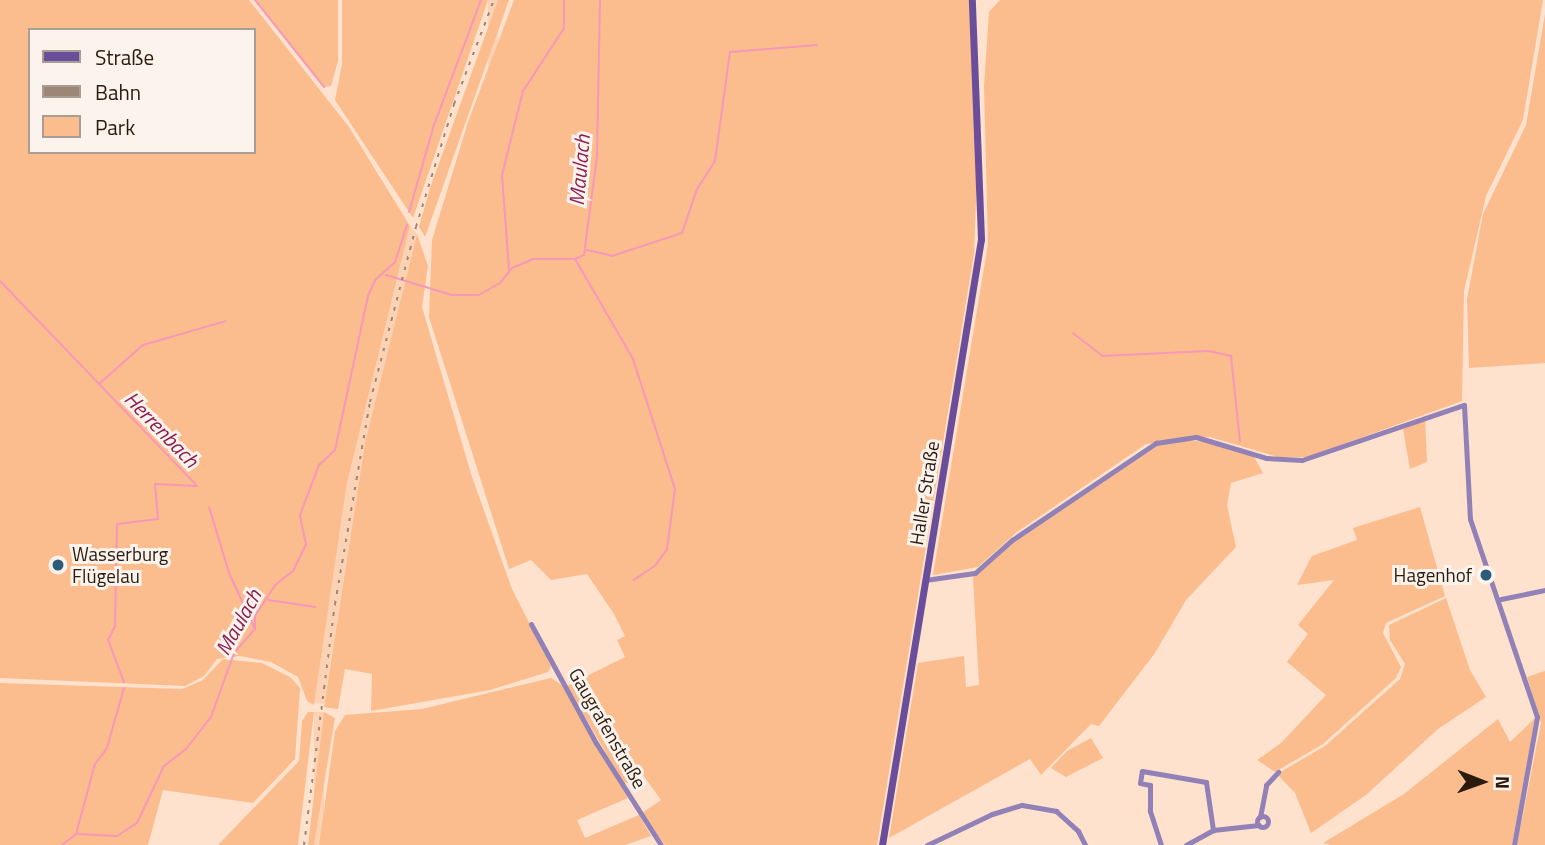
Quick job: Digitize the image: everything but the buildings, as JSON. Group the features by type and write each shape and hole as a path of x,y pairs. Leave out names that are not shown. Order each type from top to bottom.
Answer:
{"main road":[{"name":"Haller Straße","path":"882,845 979,259 981,144 972,0"}],"street":[{"path":"925,580 975,573 1012,540 1156,443 1196,437 1285,461 1320,457 1459,404 1467,411 1465,482 1470,519 1487,579 1501,599 1509,640 1537,717 1514,845"},
{"path":"1501,599 1545,590"},
{"name":"Gaugrafenstraße","path":"531,624 596,743 661,845"},
{"path":"1150,785 1140,783 1142,771 1206,782 1213,830"},
{"path":"1259,825 1266,785 1278,772"},
{"path":"1153,773 1150,811 1161,845"},
{"path":"927,845 992,814 1023,805 1056,811 1078,831 1085,845"},
{"path":"1186,845 1213,830 1269,822 1260,817"}],"shaded area":[{"path":"488,0 498,0 498,231 488,231"},
{"path":"410,226 417,234 365,443 324,704 314,703 347,483"},
{"path":"314,712 324,712 324,845 314,845"}],"green space":[{"path":"0,0 249,0 349,127 410,226 347,483 314,705 307,701 298,677 271,662 240,656 217,659 204,676 185,686 0,678"},
{"path":"254,0 338,0 338,61 331,86 323,87"},
{"path":"342,0 488,0 413,218 335,100 342,64"},
{"path":"498,0 509,0 425,237 419,227 430,188"},
{"path":"514,0 969,0 977,174 974,254 877,845 665,845 642,813 661,800 643,775 624,784 567,686 625,657 617,640 625,636 614,614 587,574 551,580 531,560 509,569 429,317 432,240 468,122"},
{"path":"1000,0 1543,0 1523,120 1486,196 1464,291 1462,401 1308,457 1278,457 1210,437 1146,444 1017,532 978,567 933,575 988,244 984,86 989,12"},
{"path":"1545,14 1545,363 1469,368 1467,299 1483,214 1526,125"},
{"path":"417,234 428,266 422,307 471,474 512,589 551,666 548,672 490,690 371,711 372,674 345,669 338,709 329,708 324,707 365,443"},
{"path":"1425,418 1427,462 1410,469 1403,429"},
{"path":"1178,440 1212,442 1253,455 1263,473 1231,483 1227,505 1236,547 1186,600 1155,653 1099,726 1091,724 1041,775 1030,759 889,838 918,663 964,656 966,687 979,685 973,577 1020,537 1158,445"},
{"path":"1420,507 1445,596 1386,623 1383,633 1401,667 1396,678 1323,744 1275,772 1257,760 1281,743 1326,695 1287,662 1308,634 1298,625 1334,580 1297,585 1312,556 1357,540 1353,528"},
{"path":"1446,598 1470,670 1486,697 1438,729 1366,795 1311,833 1295,793 1277,774 1325,746 1400,679 1405,664 1390,640 1389,625"},
{"path":"223,659 262,663 290,677 300,688 295,759 253,803 163,790 148,845 0,845 0,683 182,689 203,680"},
{"path":"1545,671 1545,845 1517,845 1541,723 1527,677"},
{"path":"551,678 562,685 628,798 577,820 585,838 639,815 651,836 625,845 319,845 335,731 345,715 422,709"},
{"path":"308,712 314,712 298,845 218,845 299,761 302,721"},
{"path":"324,712 335,718 314,845 308,845"},
{"path":"1535,718 1512,845 1323,843 1404,794 1498,719 1510,742"},
{"path":"1091,738 1103,758 1066,777 1051,768 1067,751"}],"waterway":[{"path":"255,0 324,87"},
{"name":"Maulach","path":"409,212 434,125 481,0"},
{"path":"509,270 502,175 523,91 564,28 564,0"},
{"name":"Maulach","path":"386,275 452,295 479,295 500,283 512,268 533,259 575,259 584,255 597,156 600,0"},
{"path":"587,250 612,256 682,233 697,189 715,161 730,52 817,45"},
{"name":"Maulach","path":"62,845 76,834 117,836 137,823 164,766 186,749 211,717 234,653 255,629 255,616 275,585 293,571 306,544 300,515 319,465 335,450 368,296 375,280 395,262 407,225"},
{"path":"575,259 633,359 675,489 667,549 656,565 634,580"},
{"name":"Herrenbach","path":"0,281 197,486"},
{"path":"99,384 143,345 226,321"},
{"path":"1073,333 1102,356 1208,351 1231,356 1240,442"},
{"name":"Herrenbach","path":"124,682 108,640 115,626 117,524 158,519 155,484 196,486"},
{"name":"Herrenbach","path":"209,507 229,573 254,627"},
{"path":"268,600 315,607"},
{"name":"Herrenbach","path":"76,834 95,764 107,748 124,688"}],"railway":[{"path":"304,845 335,604 370,402 416,227 454,104 494,0"}],"place":[{"name":"Wasserburg Flügelau","path":"58,565"},
{"name":"Hagenhof","path":"1486,575"}]}
